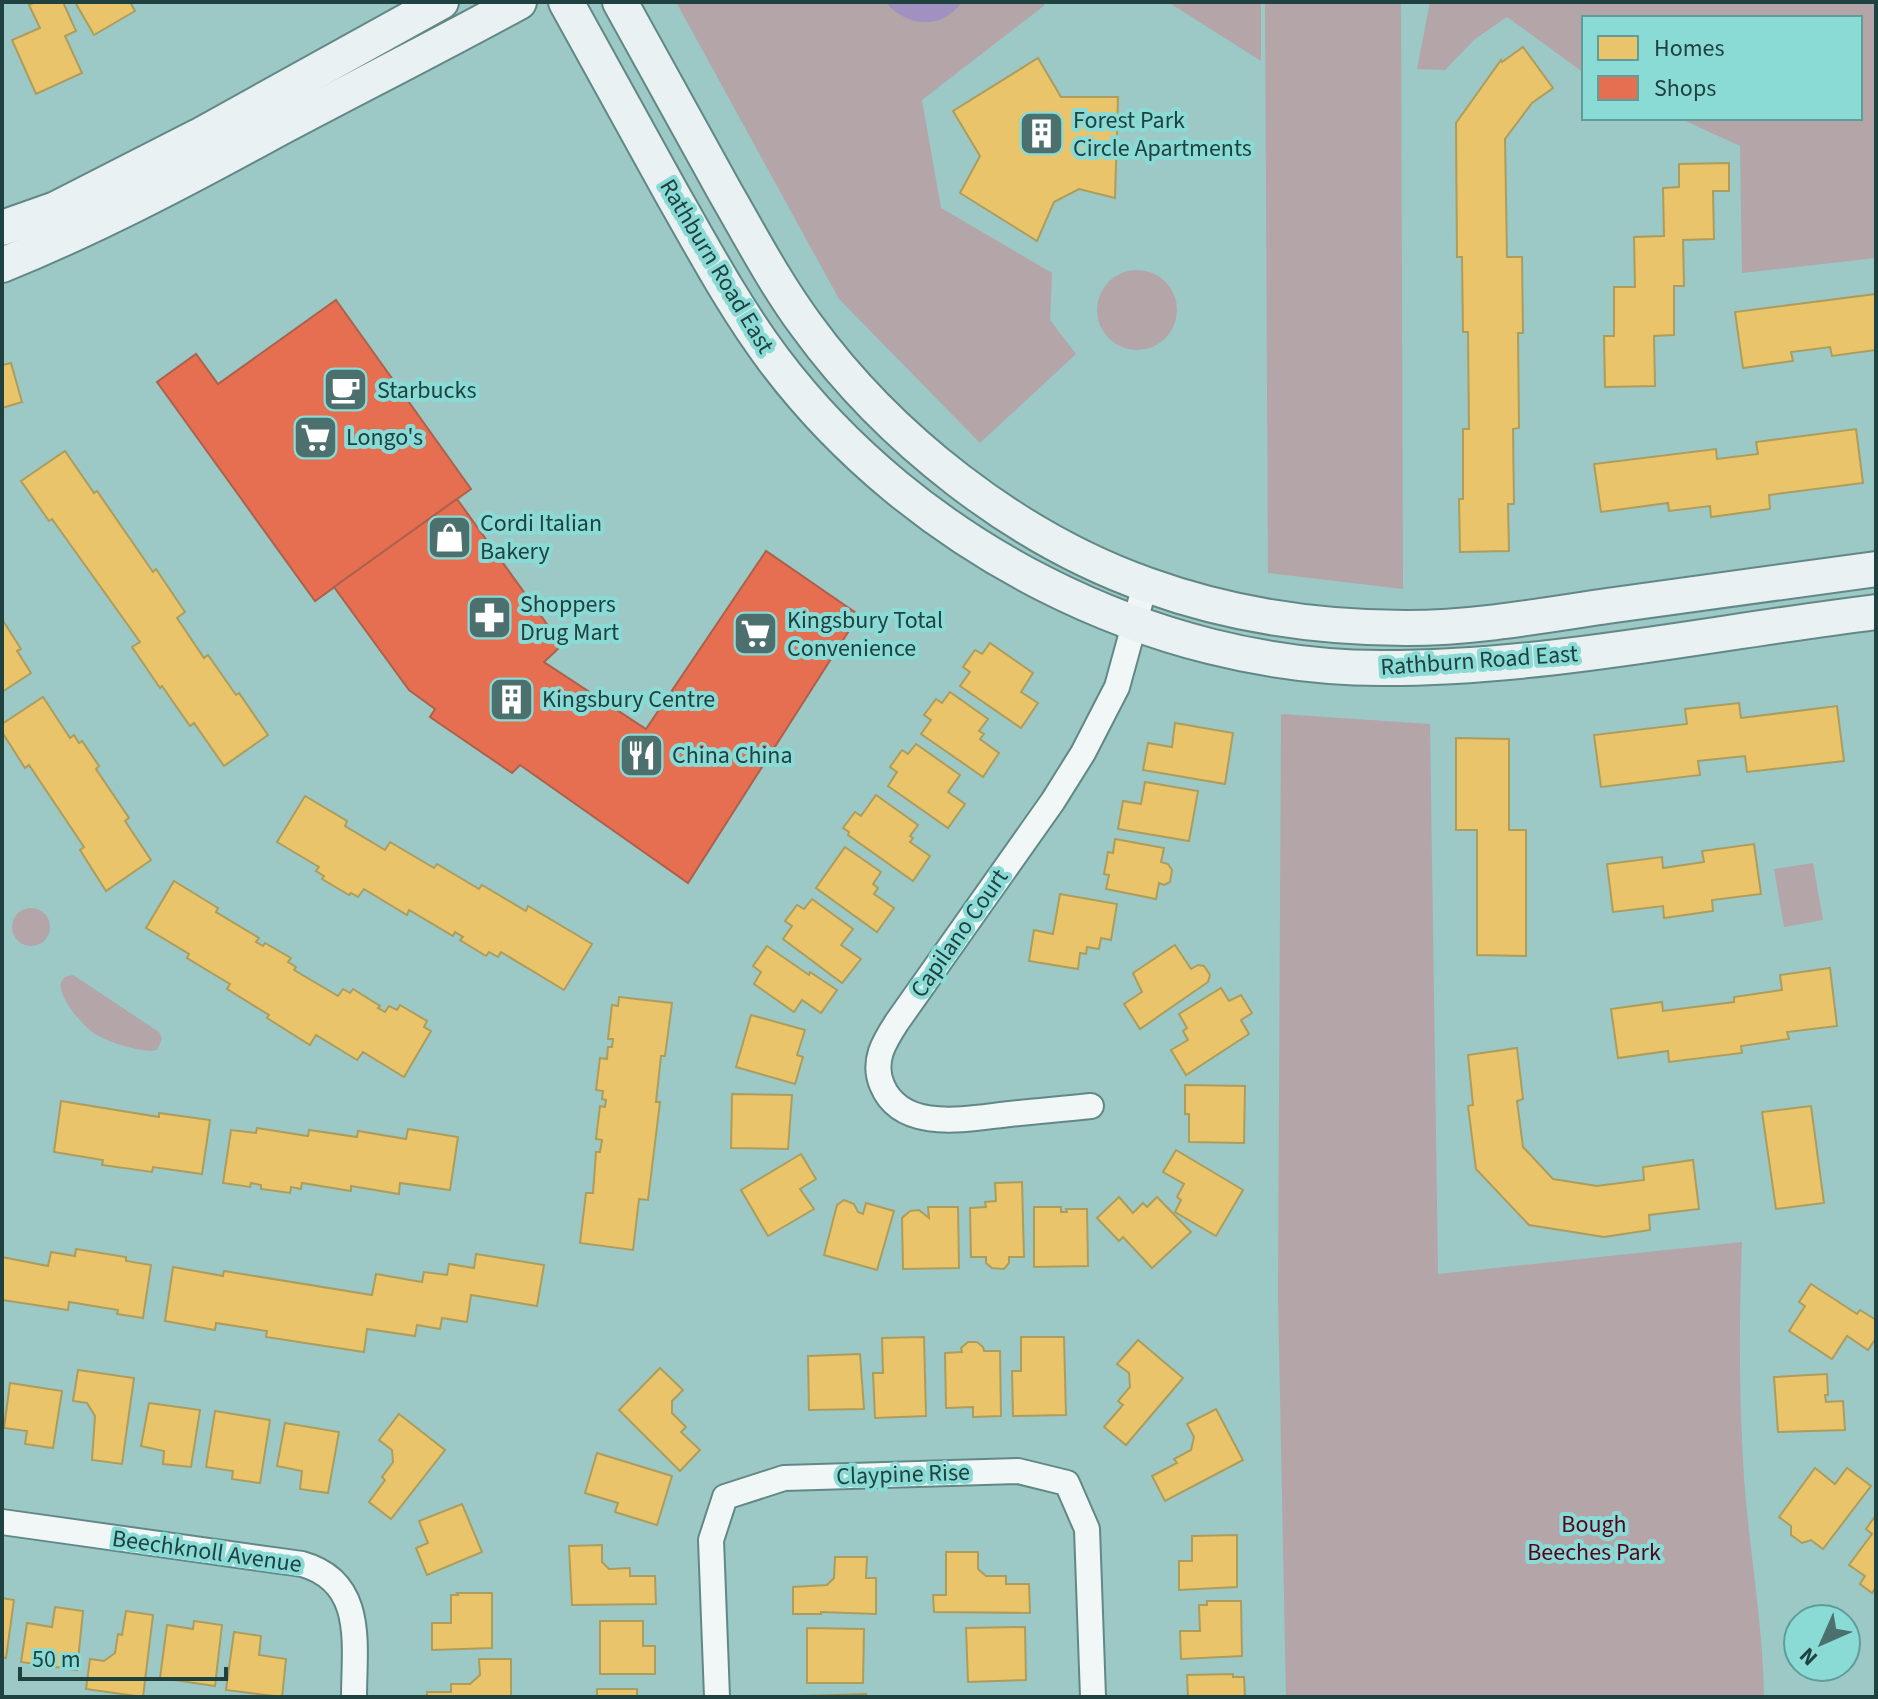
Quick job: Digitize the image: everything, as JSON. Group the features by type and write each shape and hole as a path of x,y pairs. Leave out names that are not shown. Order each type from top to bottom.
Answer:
{"street":[{"path":"2,228 56,209 199,136 441,2"},
{"path":"2,265 63,240 173,187 519,2"},
{"name":"Rathburn Road East","path":"566,2 741,313 775,362 838,434 900,490 980,548 1039,581 1135,624 1266,659 1394,668 1557,656 1876,612"},
{"name":"Rathburn Road East","path":"620,2 758,250 791,303 836,364 897,428 978,494 1023,524 1092,562 1145,585 1218,606 1284,620 1308,624 1411,628 1550,614 1876,569"},
{"name":"Capilano Court","path":"1091,1106 956,1119 929,1118 903,1110 889,1097 880,1080 878,1061 884,1042 897,1022 1053,801 1083,753 1117,687 1145,585"},
{"name":"Claypine Rise","path":"717,1697 711,1540 725,1497 784,1478 1018,1471 1067,1483 1087,1529 1093,1697"},
{"name":"Beechknoll Avenue","path":"2,1522 317,1568 336,1582 351,1609 354,1697"}],"green space":[{"path":"676,2 1042,2 1045,5 922,100 941,208 1052,273 1050,320 1076,354 980,443 839,299"},
{"path":"1168,2 1261,2 1261,61"},
{"path":"1265,2 1401,2 1403,589 1268,573"},
{"path":"1430,2 1876,2 1876,258 1742,273 1740,146 1683,120 1862,120 1862,16 1582,16 1582,72 1507,17 1475,39 1445,70 1417,69"},
{"path":"1137,270 1152,273 1165,282 1174,295 1177,310 1174,325 1165,338 1152,347 1137,350 1122,347 1109,338 1100,325 1097,310 1100,295 1109,282 1122,273"},
{"name":"Bough Beeches Park","path":"1281,714 1430,724 1438,1274 1742,1242 1740,1352 1743,1461 1764,1697 1286,1697 1278,1296"},
{"path":"1813,863 1823,920 1784,927 1774,869"},
{"path":"31,908 44,914 50,927 44,940 31,946 18,940 12,927 18,914"},
{"path":"73,975 159,1032 162,1039 157,1050 126,1046 90,1030 63,996 61,982"}],"shaded area":[{"path":"885,2 962,2 944,18 924,22 903,17"}],"building: Homes":[{"path":"35,2 63,2 76,31 65,36 82,73 36,94 12,40 40,28 29,5"},
{"path":"75,2 130,2 135,11 94,35"},
{"path":"1523,47 1553,88 1532,103 1505,139 1507,257 1522,257 1523,333 1518,333 1519,428 1513,429 1514,504 1508,504 1509,551 1460,552 1463,429 1469,429 1468,332 1463,332 1462,257 1457,257 1456,123 1501,60"},
{"name":"Forest Park Circle Apartments","path":"1038,58 1061,97 1118,97 1115,198 1079,189 1054,202 1037,241 960,193 980,156 953,111"},
{"path":"1729,163 1729,191 1713,191 1714,239 1683,240 1684,286 1674,286 1674,335 1654,336 1655,386 1605,387 1604,336 1614,336 1614,287 1635,287 1634,237 1664,236 1663,188 1679,187 1679,164"},
{"path":"1876,294 1876,350 1832,356 1830,347 1791,352 1793,361 1743,368 1735,312"},
{"path":"11,363 22,402 2,408 2,365"},
{"path":"1856,429 1863,483 1769,495 1770,509 1711,517 1710,506 1669,511 1668,503 1601,512 1594,464 1716,449 1717,459 1758,454 1756,442"},
{"path":"65,451 153,572 156,569 185,612 177,618 204,658 208,655 268,735 224,766 194,723 190,726 162,686 160,688 132,647 140,642 21,481"},
{"path":"2,619 21,649 17,651 31,673 2,692"},
{"path":"990,643 1033,673 1021,692 1038,703 1021,728 960,686 970,672 963,667 975,650 982,654"},
{"path":"950,692 988,719 979,731 984,734 980,739 999,753 983,777 921,734 931,720 924,715 936,699 942,703"},
{"path":"43,697 70,738 74,735 79,743 82,741 99,766 96,769 129,818 125,821 151,860 106,891 80,850 84,847 29,765 25,768 2,732 2,724"},
{"path":"1739,703 1741,718 1837,706 1844,761 1747,772 1745,756 1698,761 1700,775 1601,787 1594,735 1687,724 1685,709"},
{"path":"1175,723 1233,733 1225,784 1143,770 1148,743 1172,747"},
{"path":"1456,738 1509,739 1509,830 1526,830 1526,956 1477,955 1477,830 1456,830"},
{"path":"916,744 960,775 948,792 965,804 948,828 888,786 897,772 890,767 902,750 908,754"},
{"path":"1145,782 1198,791 1189,841 1118,829 1123,801 1141,804"},
{"path":"876,795 918,825 910,836 913,838 910,842 930,856 913,881 848,835 849,832 843,828 855,812 861,816"},
{"path":"305,796 347,821 345,826 385,850 390,842 434,868 437,864 479,889 482,885 526,911 528,906 592,944 564,990 501,952 498,957 489,952 486,956 460,940 463,937 455,932 453,936 409,910 407,915 364,889 358,897 349,895 322,879 324,876 316,871 319,867 277,842"},
{"path":"1115,839 1164,848 1161,862 1168,864 1172,870 1170,882 1164,885 1159,883 1156,899 1106,889 1109,875 1104,874 1108,852 1113,853"},
{"path":"1754,844 1761,894 1712,900 1713,911 1664,918 1663,906 1613,912 1607,864 1662,857 1663,868 1704,862 1702,851"},
{"path":"845,847 881,872 873,884 878,888 874,894 894,908 877,932 816,888"},
{"path":"174,881 259,938 256,942 263,946 265,943 291,958 288,962 296,967 294,970 338,996 343,989 350,993 353,989 385,1012 389,1006 397,1010 400,1005 427,1021 424,1027 431,1031 404,1077 363,1052 357,1060 316,1035 310,1045 227,989 230,984 187,958 189,954 146,928"},
{"path":"1060,894 1117,904 1111,940 1101,938 1099,949 1087,947 1086,954 1080,953 1078,969 1029,961 1034,930 1053,934"},
{"path":"812,899 853,929 841,945 861,959 842,983 783,939 792,926 785,921 797,905 804,909"},
{"path":"1175,945 1191,969 1204,966 1210,975 1208,982 1140,1029 1124,1004 1142,992 1133,973"},
{"path":"767,946 837,990 821,1013 802,1000 794,1012 754,984 761,972 753,966"},
{"path":"1830,968 1837,1026 1787,1032 1789,1039 1741,1046 1742,1053 1669,1062 1668,1051 1618,1058 1611,1009 1662,1002 1663,1011 1734,1002 1734,997 1782,990 1780,975"},
{"path":"1221,988 1229,1001 1241,995 1252,1013 1241,1020 1249,1034 1186,1075 1171,1050 1188,1040 1183,1031 1187,1028 1179,1014"},
{"path":"619,997 672,1003 665,1056 661,1056 656,1102 660,1102 648,1200 639,1199 633,1250 580,1243 586,1193 593,1193 596,1152 600,1152 602,1140 596,1139 600,1106 605,1107 606,1100 602,1099 603,1091 596,1090 600,1058 607,1059 608,1047 612,1047 613,1039 608,1039 612,1005 618,1006"},
{"path":"751,1015 805,1030 797,1055 803,1057 795,1084 736,1067"},
{"path":"1517,1048 1523,1099 1517,1101 1523,1147 1553,1179 1597,1186 1644,1180 1643,1167 1693,1160 1699,1209 1649,1215 1650,1230 1604,1237 1529,1225 1476,1169 1468,1106 1473,1105 1468,1055"},
{"path":"1185,1085 1245,1086 1244,1143 1189,1142"},
{"path":"732,1094 792,1095 788,1149 731,1148"},
{"path":"61,1101 159,1117 159,1113 210,1120 202,1174 153,1167 152,1172 102,1165 103,1160 54,1152"},
{"path":"1811,1106 1824,1203 1776,1209 1762,1112"},
{"path":"257,1128 308,1136 309,1130 357,1137 358,1131 406,1139 408,1129 458,1137 450,1190 400,1183 399,1194 351,1186 351,1191 302,1183 301,1189 291,1187 290,1193 261,1189 261,1185 251,1183 250,1187 223,1183 231,1130 256,1133"},
{"path":"1176,1150 1243,1190 1216,1236 1175,1212 1181,1200 1177,1197 1184,1184 1163,1172"},
{"path":"801,1154 816,1179 800,1189 814,1209 768,1236 741,1190"},
{"path":"1022,1182 1024,1257 1009,1257 1004,1269 992,1268 986,1263 986,1257 971,1257 970,1208 986,1207 985,1202 996,1201 995,1183"},
{"path":"1119,1197 1133,1213 1143,1203 1147,1207 1157,1197 1191,1232 1152,1268 1123,1237 1119,1241 1097,1218"},
{"path":"844,1200 854,1204 863,1214 866,1203 894,1211 877,1270 824,1255 837,1205"},
{"path":"928,1207 958,1207 959,1268 903,1269 902,1218 910,1211 919,1210 929,1218"},
{"path":"1034,1207 1061,1207 1061,1212 1067,1212 1066,1209 1087,1209 1088,1266 1034,1267"},
{"path":"76,1249 126,1257 126,1261 151,1265 143,1318 117,1314 118,1310 69,1302 68,1310 2,1300 2,1257 48,1266 51,1252 75,1256"},
{"path":"476,1254 544,1265 537,1306 471,1295 467,1322 442,1318 440,1329 417,1325 415,1336 367,1329 364,1352 266,1337 267,1331 216,1323 215,1330 165,1321 173,1267 223,1276 224,1271 372,1295 376,1274 422,1282 424,1272 447,1275 449,1264 474,1268"},
{"path":"1811,1284 1857,1314 1860,1310 1876,1320 1876,1338 1868,1350 1847,1336 1832,1359 1789,1331 1805,1306 1799,1302"},
{"path":"924,1337 926,1416 875,1418 873,1373 883,1373 882,1338"},
{"path":"1021,1337 1064,1337 1066,1415 1013,1416 1012,1371 1021,1371"},
{"path":"1138,1340 1183,1378 1126,1445 1104,1427 1123,1405 1118,1401 1130,1387 1129,1373 1117,1364"},
{"path":"968,1342 977,1342 984,1351 1000,1351 1001,1416 973,1417 973,1407 946,1408 945,1353 962,1352 961,1348"},
{"path":"860,1354 864,1409 809,1410 808,1356"},
{"path":"660,1368 683,1390 672,1401 672,1413 686,1427 681,1432 700,1450 680,1471 619,1410"},
{"path":"78,1370 134,1378 122,1464 92,1460 95,1416 87,1403 73,1401"},
{"path":"1827,1374 1826,1402 1843,1401 1845,1430 1778,1432 1774,1377"},
{"path":"10,1383 62,1391 53,1448 25,1444 27,1431 4,1428"},
{"path":"149,1403 200,1410 191,1467 163,1464 164,1451 141,1446"},
{"path":"1216,1409 1243,1460 1165,1501 1152,1476 1177,1463 1174,1459 1191,1450 1194,1437 1187,1424"},
{"path":"215,1411 270,1420 260,1483 232,1479 233,1471 206,1467"},
{"path":"399,1414 445,1450 391,1519 369,1502 385,1480 382,1477 393,1462 392,1450 379,1440"},
{"path":"285,1423 339,1432 328,1493 300,1489 302,1471 277,1466"},
{"path":"597,1453 672,1476 657,1525 615,1512 618,1503 585,1493"},
{"path":"1815,1468 1835,1484 1847,1468 1871,1486 1823,1549 1811,1540 1802,1543 1791,1535 1791,1526 1779,1517"},
{"path":"462,1504 482,1552 427,1575 416,1548 428,1543 419,1521"},
{"path":"1876,1515 1876,1587 1872,1593 1860,1584 1865,1576 1849,1565 1872,1534 1866,1529"},
{"path":"1237,1535 1237,1587 1179,1590 1179,1561 1192,1561 1192,1536"},
{"path":"602,1545 602,1562 609,1569 630,1568 630,1576 655,1576 656,1604 572,1605 569,1546"},
{"path":"946,1552 978,1552 978,1569 986,1576 1006,1576 1006,1584 1029,1584 1030,1613 934,1612 933,1595 946,1595"},
{"path":"835,1557 867,1557 866,1578 876,1578 876,1614 793,1614 793,1587 827,1585 834,1578"},
{"path":"492,1593 492,1648 432,1650 432,1623 451,1623 451,1595"},
{"path":"2,1598 14,1600 6,1658 2,1657"},
{"path":"1207,1601 1241,1601 1242,1656 1181,1659 1180,1631 1200,1631 1199,1605 1207,1605"},
{"path":"55,1607 83,1611 77,1670 21,1662 27,1623 52,1627"},
{"path":"126,1611 153,1615 143,1697 86,1689 90,1659 104,1661 115,1653"},
{"path":"194,1621 222,1625 215,1686 160,1678 167,1625 193,1629"},
{"path":"600,1621 643,1621 643,1646 655,1646 655,1674 600,1674"},
{"path":"1025,1627 1026,1680 968,1682 966,1628"},
{"path":"807,1628 864,1629 863,1683 807,1683"},
{"path":"234,1632 261,1636 259,1655 286,1659 282,1697 226,1690"},
{"path":"479,1659 511,1659 511,1697 427,1697 427,1692 451,1692 451,1684 470,1684 480,1675"},
{"path":"1233,1674 1233,1677 1244,1677 1245,1697 1188,1697 1187,1675"},
{"path":"597,1689 637,1689 637,1697 597,1697"},
{"path":"866,1694 866,1697 804,1697 804,1696"}],"building: Shops":[{"name":"Longo's","path":"336,300 471,489 315,601 157,382 196,354 218,384"},
{"name":"Kingsbury Centre","path":"457,499 562,645 544,662 646,729 766,551 859,615 688,883 520,765 512,773 430,717 435,709 409,690 334,587"}],"place":[{"name":"Forest Park Circle Apartments","path":"1042,134"},
{"name":"Starbucks","path":"346,390"},
{"name":"Longo's","path":"315,437"},
{"name":"Cordi Italian Bakery","path":"449,537"},
{"name":"Shoppers Drug Mart","path":"489,618"},
{"name":"Kingsbury Total Convenience","path":"756,634"},
{"name":"Kingsbury Centre","path":"511,699"},
{"name":"China China","path":"641,755"}]}
